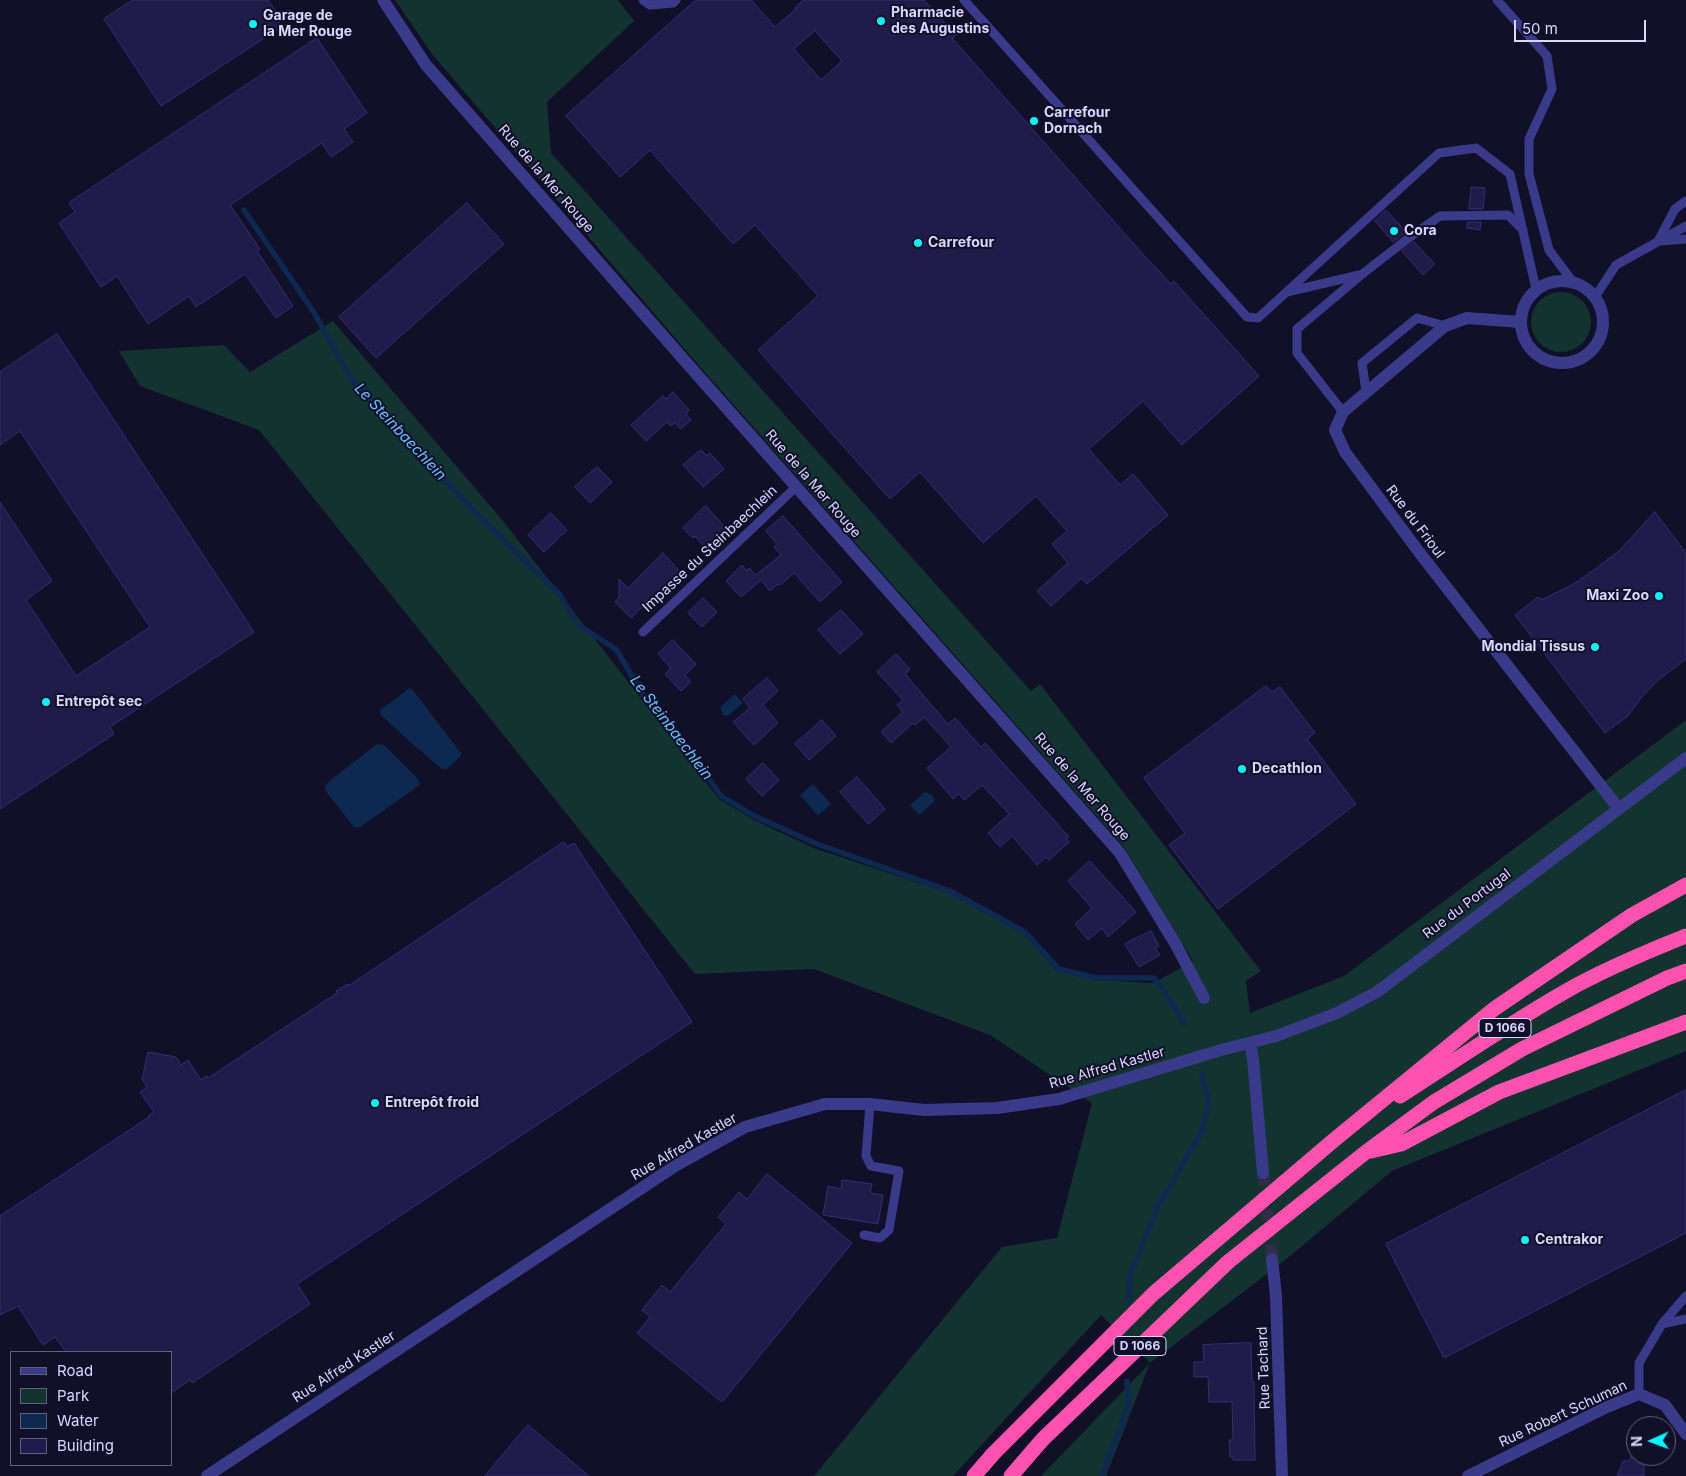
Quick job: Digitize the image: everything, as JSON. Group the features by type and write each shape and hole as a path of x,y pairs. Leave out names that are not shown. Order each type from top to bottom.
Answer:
{"highway":[{"path":"1334,1140 1494,1008 1632,915 1686,885"},
{"name":"D 1066","path":"974,1476 1007,1439 1153,1294 1334,1140 1506,1028 1570,989 1656,948 1686,936"},
{"name":"D 1066","path":"1011,1476 1043,1439 1228,1262 1366,1152 1434,1102 1522,1049 1686,970"},
{"path":"1366,1152 1401,1144 1500,1092 1686,1022"}],"street":[{"name":"Rue de la Mer Rouge","path":"383,0 426,65 1120,853 1175,943 1204,998"},
{"path":"1560,280 1573,282 1586,288 1595,297 1601,310 1603,323 1600,336 1594,348 1573,362 1560,363 1548,361 1537,355 1528,346 1522,335 1520,322 1522,310 1527,298 1536,289 1547,283 1560,280"},
{"path":"1343,412 1445,326 1466,318 1520,322"},
{"name":"Rue du Frioul","path":"1343,412 1335,430 1345,452 1418,552 1619,809"},
{"name":"Rue du Portugal","path":"1250,1043 1276,1036 1337,1013 1377,992 1686,758"},
{"path":"1250,1043 1263,1173"},
{"name":"Rue Alfred Kastler","path":"207,1476 675,1166 745,1127 825,1104 870,1104 924,1110 997,1108 1059,1099 1250,1043"},
{"name":"Rue Tachard","path":"1272,1259 1276,1296 1282,1476"},
{"name":"Rue Robert Schuman","path":"1468,1476 1607,1407 1639,1394 1665,1405 1686,1434"}],"lane":[{"path":"643,0 650,5 673,3 676,0"},
{"path":"964,0 1247,317 1258,318 1439,153 1476,148 1510,174 1536,289"},
{"path":"1497,0 1547,56 1552,89 1529,140 1529,174 1549,250 1573,282"},
{"path":"1658,241 1675,209 1686,201"},
{"path":"1343,412 1297,353 1296,329 1361,275 1440,216 1508,215 1524,230"},
{"path":"1595,297 1616,265 1686,226"},
{"path":"1658,241 1686,239"},
{"path":"1286,292 1361,275"},
{"path":"1366,391 1362,363 1416,318 1445,326"},
{"name":"Impasse du Steinbaechlein","path":"643,632 796,487"},
{"path":"864,1235 880,1238 889,1230 899,1171 871,1166 866,1156 870,1104"},
{"path":"1639,1394 1639,1363 1662,1324 1686,1296"},
{"path":"1662,1324 1686,1319"}],"green space":[{"path":"395,0 618,0 634,21 547,102 551,153 1031,691 1040,684 1261,971 1246,981 1250,1013 1344,976 1686,720 1686,1051 1392,1171 1284,1261 1150,1363 1101,1315 953,1476 814,1476 1002,1247 1057,1238 1092,1103 990,1035 814,969 695,974 259,430 140,386 119,351 224,345 250,372 333,321 503,521 719,799 754,820 814,848 949,893 1022,932 1057,971 1095,980 1154,983 1193,961 1124,847 688,353 432,54"},
{"path":"1561,292 1578,297 1586,305 1591,322 1586,339 1578,347 1561,352 1544,347 1536,339 1531,322 1536,305 1544,297"},
{"path":"1150,1363 1106,1476 1041,1476"}],"water":[{"path":"410,688 461,753 461,756 447,769 442,769 381,715 380,710"},
{"path":"735,694 743,703 728,716 723,715 720,707"},
{"path":"377,744 384,745 418,779 420,785 360,827 355,828 326,792 325,786"},
{"path":"813,784 831,804 818,816 800,795"},
{"path":"925,792 933,795 934,802 919,815 910,805"}],"building":[{"path":"133,0 268,0 280,18 278,29 161,106 104,19"},
{"path":"696,0 751,0 775,27 796,9 803,0 924,0 956,35 952,38 1140,251 1171,284 1174,281 1259,376 1182,445 1143,401 1089,449 1120,485 1133,474 1168,515 1087,584 1082,578 1051,606 1037,591 1068,563 1052,544 1067,531 1036,496 983,543 920,472 890,499 758,350 818,296 755,225 733,244 650,150 620,177 566,116","holes":["815,31 842,61 821,80 794,49"]},
{"path":"317,38 367,113 344,129 353,142 331,157 322,143 230,205 260,249 257,251 293,306 276,318 245,274 196,307 189,296 148,324 117,276 101,287 59,223 75,212 69,203"},
{"path":"1472,187 1485,188 1483,209 1469,209"},
{"path":"467,203 504,244 376,358 339,317"},
{"path":"1386,210 1406,232 1393,242 1375,221"},
{"path":"1468,222 1481,222 1480,230 1467,228"},
{"path":"1414,242 1435,264 1423,275 1402,251"},
{"path":"57,334 254,632 110,727 114,734 0,809 0,502 52,581 26,600 76,676 150,627 20,431 0,445 0,372"},
{"path":"673,392 689,410 686,414 691,420 681,429 675,423 671,426 667,422 646,441 631,425 663,396 666,399"},
{"path":"701,450 707,456 710,453 724,469 703,487 683,465"},
{"path":"597,467 612,482 590,503 575,487"},
{"path":"706,506 731,534 710,553 695,536 693,538 683,528"},
{"path":"1655,512 1686,553 1686,659 1658,680 1628,716 1605,733 1515,615 1538,597 1541,600 1572,585 1591,572 1619,551"},
{"path":"551,513 567,530 544,552 528,535"},
{"path":"783,516 842,582 820,602 794,573 770,591 761,580 741,597 726,581 742,565 747,571 749,568 756,575 781,555 774,547 777,544 766,531"},
{"path":"663,553 681,573 669,585 667,583 631,618 615,602 619,597 619,579 628,588"},
{"path":"703,598 717,612 702,627 688,613"},
{"path":"841,610 863,634 840,654 818,630"},
{"path":"673,640 696,664 685,675 691,682 681,691 665,674 671,668 658,654"},
{"path":"896,654 910,669 905,674 948,724 955,718 981,747 985,743 1069,837 1066,839 1069,842 1049,860 1046,857 1037,865 1012,836 1000,847 988,833 1009,814 982,785 964,800 959,794 953,799 927,768 951,747 924,717 915,725 913,723 891,743 881,732 903,712 897,705 903,700 877,672"},
{"path":"767,678 778,691 763,705 778,723 754,745 733,722 750,708 743,699"},
{"path":"1266,686 1272,692 1280,687 1315,733 1307,739 1356,804 1218,909 1169,845 1185,833 1144,778"},
{"path":"822,720 836,736 809,760 795,744"},
{"path":"763,763 779,780 762,796 746,779"},
{"path":"857,777 885,809 868,824 840,792"},
{"name":"Entrepôt froid","path":"564,842 567,847 574,843 692,1022 297,1284 310,1304 192,1383 190,1380 172,1392 172,1351 65,1351 55,1337 43,1345 18,1306 0,1315 0,1216 154,1112 140,1092 147,1087 142,1079 148,1052 176,1057 181,1065 188,1060 201,1080 207,1076 208,1078 337,993 336,991 349,985"},
{"path":"1090,861 1136,912 1108,937 1102,928 1088,940 1075,924 1092,908 1068,881"},
{"path":"1151,931 1159,946 1155,948 1160,955 1139,967 1125,944"},
{"path":"1686,1090 1686,1233 1444,1358 1386,1244"},
{"path":"767,1174 852,1243 722,1402 637,1333 650,1317 642,1310 662,1285 670,1292 726,1224 718,1217 739,1192 747,1199"},
{"path":"842,1180 872,1184 870,1193 883,1195 878,1224 823,1215 828,1186 841,1189"},
{"path":"1251,1343 1252,1382 1254,1382 1255,1460 1233,1460 1233,1457 1230,1457 1229,1440 1233,1440 1232,1402 1209,1402 1208,1377 1194,1377 1194,1362 1204,1362 1203,1345"},
{"path":"528,1425 589,1476 485,1476"},
{"path":"1623,1461 1626,1461 1626,1466 1644,1466 1644,1476 1617,1476"}],"waterway":[{"name":"Le Steinbaechlein","path":"244,210 313,311 352,380 475,512 560,595 578,625 616,649 646,700 679,736 721,796 754,816 817,844 950,891 1025,932 1059,969 1096,978 1154,978 1184,1023"},
{"name":"Le Steinbaechlein","path":"1129,1300 1130,1275 1158,1206 1201,1133 1209,1103 1202,1074"},
{"name":"Le Steinbaechlein","path":"1102,1476 1129,1404 1127,1381"}],"tunnel":[{"path":"1263,1173 1272,1259"}],"place":[{"name":"Pharmacie des Augustins","path":"881,21"},
{"name":"Garage de la Mer Rouge","path":"253,24"},
{"name":"Carrefour Dornach","path":"1034,121"},
{"name":"Cora","path":"1394,231"},
{"name":"Carrefour","path":"918,243"},
{"name":"Maxi Zoo","path":"1659,596"},
{"name":"Mondial Tissus","path":"1595,647"},
{"name":"Entrepôt sec","path":"46,702"},
{"name":"Decathlon","path":"1242,769"},
{"name":"Entrepôt froid","path":"375,1103"},
{"name":"Centrakor","path":"1525,1240"}]}
